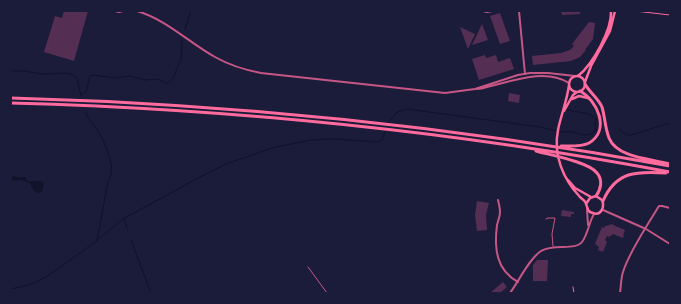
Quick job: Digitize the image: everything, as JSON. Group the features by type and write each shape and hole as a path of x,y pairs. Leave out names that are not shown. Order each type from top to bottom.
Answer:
{"highway":[{"path":"585,83 602,107 608,135 614,146 626,153 670,165"},
{"path":"552,146 582,146 595,138 600,128 600,115 598,109 588,96 578,92"},
{"path":"11,98 154,104 302,115 427,129 552,146 670,165"},
{"path":"11,103 176,110 283,119 433,135 611,161 670,173"},
{"path":"526,148 583,165 595,171 599,176 601,184 600,191 596,196"},
{"path":"603,202 610,188 624,176 637,173 670,173"}],"main road":[{"path":"564,112 571,78 576,76 589,64 606,34 610,23 611,11"},
{"path":"566,179 575,188 591,197 596,196 601,198 603,202 603,210 594,214 587,209 586,204 566,179 560,165 556,143 558,129 564,112 570,100 583,89 589,71 610,31 615,11"},
{"path":"576,76 583,78 585,83"},
{"path":"569,84 571,90 578,92"},
{"path":"570,100 579,96 584,96 590,100"},
{"path":"586,204 591,197"}],"street":[{"path":"115,11 123,11"},
{"path":"137,11 167,24 221,60 239,68 261,73 434,92 455,92 475,89 539,76 554,76 562,78 569,84"},
{"path":"483,11 492,11"},
{"path":"519,11 525,74"},
{"path":"475,89 525,74 548,73 576,76"},
{"path":"498,200 500,212 495,238 496,253 503,270 518,282"},
{"path":"620,293 623,272 627,263 659,206 670,208"},
{"path":"587,209 588,228"},
{"path":"603,210 646,229 670,244"},
{"path":"510,293 537,254 544,249 553,246 571,247 579,245 594,214"}],"lane":[{"path":"546,219 555,218 552,234 553,246"},
{"path":"308,267 327,293"}],"path":[{"path":"635,11 670,15"},
{"path":"573,287 574,293"}],"shaded area":[{"path":"11,176 26,177 26,180 28,181 40,181 44,183 42,192 35,192 30,183 21,180 11,181"}],"building":[{"path":"64,11 88,11 74,61 44,52 55,16 62,18"},
{"path":"561,11 580,11 580,14 562,15"},
{"path":"500,13 510,41 500,44 490,16"},
{"path":"589,22 595,23 593,39 580,57 571,61 533,65 532,56 561,53 570,50 574,46 572,44"},
{"path":"482,24 488,40 472,45"},
{"path":"460,27 475,34 468,49"},
{"path":"485,55 486,58 496,55 498,62 510,58 514,69 479,80 472,59"},
{"path":"509,93 520,95 519,103 508,101"},
{"path":"477,201 489,203 486,215 487,230 477,231 475,215"},
{"path":"562,210 574,212 574,214 571,214 571,217 561,216"},
{"path":"611,224 625,230 624,235 623,238 613,234 609,237 607,236 605,240 607,242 603,252 598,250 599,247 595,244 602,227 604,228 605,226"},
{"path":"537,260 548,260 547,281 533,281 533,265"},
{"path":"503,282 507,287 500,293 490,293"}],"waterway":[{"path":"185,29 191,11"},
{"path":"81,94 86,92 90,76 93,75 114,78 130,76 145,80 158,79 166,83 170,82 181,59 182,40"},
{"path":"11,71 24,71 42,74 70,74 77,78 81,96"},
{"path":"390,121 397,112 407,109 540,127 557,131"},
{"path":"560,132 571,132 587,135 595,131 596,119 589,114 568,110"},
{"path":"86,113 103,140 111,162 111,176 108,181 97,241"},
{"path":"619,129 626,135 631,135 670,123"},
{"path":"11,289 29,285 46,277 94,243 123,219 226,164 272,148 310,140 335,139 377,142 382,140 385,132"},
{"path":"124,219 127,228"},
{"path":"131,240 151,293"}]}
